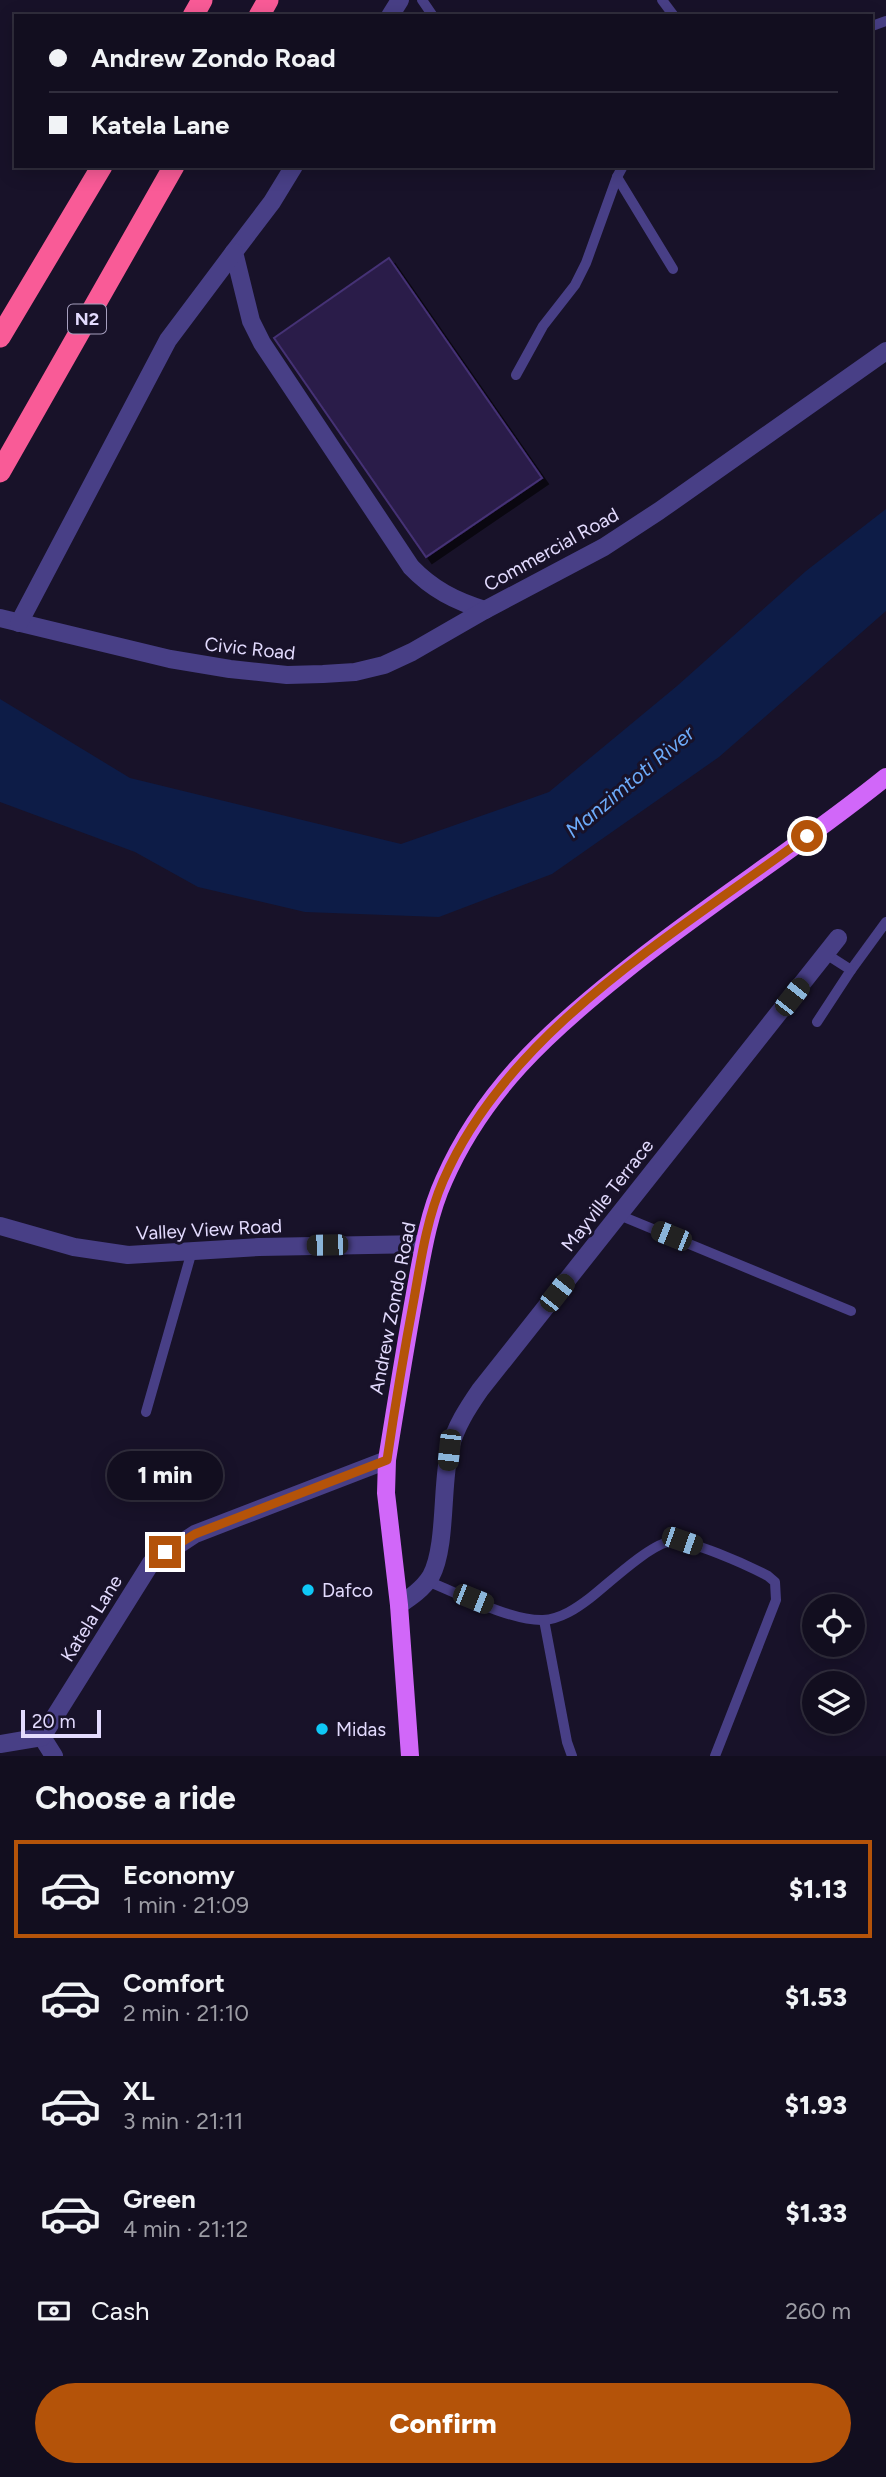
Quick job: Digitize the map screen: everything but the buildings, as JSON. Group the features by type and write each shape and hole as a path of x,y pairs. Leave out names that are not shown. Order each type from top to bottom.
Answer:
{"highway":[{"path":"0,337 101,168"},
{"name":"N2","path":"0,472 173,168"}],"main road":[{"name":"Andrew Zondo Road","path":"410,1756 399,1605 386,1493 387,1460 424,1244 443,1181 490,1101 540,1041 660,942 886,777"}],"street":[{"path":"19,623 168,340 272,202 294,168"},
{"name":"Commercial Road","path":"234,252 251,321 262,343 411,567 429,585 466,604 485,610 604,547 886,351"},
{"name":"Civic Road","path":"0,618 170,659 287,675 355,672 384,664 412,652 485,610"},
{"name":"Mayville Terrace","path":"427,1581 432,1574 437,1553 449,1450 464,1413 838,938"},
{"name":"Valley View Road","path":"0,1226 74,1247 128,1255 259,1247 424,1244"},
{"name":"Katela Lane","path":"42,1737 150,1563 195,1534 387,1460"},
{"path":"399,1605 414,1595 427,1581"},
{"path":"0,1744 42,1737 54,1756"}],"lane":[{"path":"516,375 543,326 575,285 622,168"},
{"path":"617,177 674,270"},
{"path":"817,1022 886,922"},
{"path":"826,954 851,970"},
{"path":"619,1214 851,1311"},
{"path":"146,1412 192,1251"},
{"path":"427,1581 519,1618 544,1620 577,1608 652,1550 671,1541 697,1546 768,1576 775,1582 776,1600 715,1756"},
{"path":"544,1620 572,1756"}],"water":[{"name":"Manzimtoti River","path":"886,509 886,611 719,757 552,874 439,917 305,912 198,887 135,852 0,802 0,699 130,778 401,844 549,792 677,686 806,571"}],"place":[{"name":"Dafco","path":"308,1590"},
{"name":"Midas","path":"322,1729"}],"route":[{"path":"165,1552 195,1534 387,1460 431,1215 443,1181 473,1126 515,1069 540,1041 574,1011 660,942 807,836"}]}
